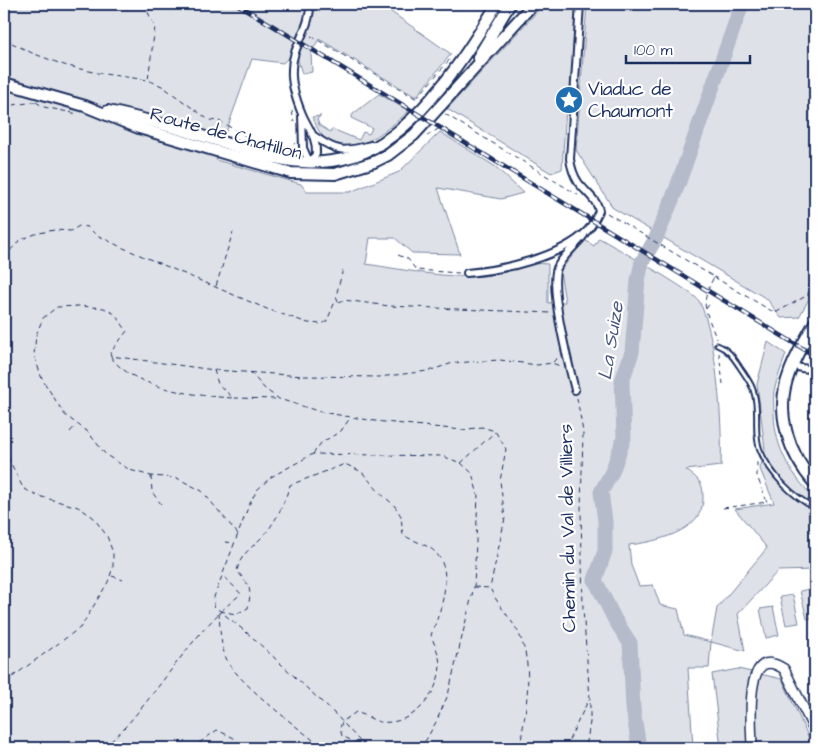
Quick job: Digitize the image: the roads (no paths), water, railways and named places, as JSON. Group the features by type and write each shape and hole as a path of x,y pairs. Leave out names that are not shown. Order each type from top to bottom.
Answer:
{"main road":[{"name":"Route de Chatillon","path":"4,83 85,106 144,118 275,158 309,162 331,161 356,154 382,141 413,116 462,58 497,4"},
{"path":"469,73 510,4"},
{"name":"Route de Chatillon","path":"85,106 139,128 298,174 318,175 351,170 388,155 414,135 439,110 469,73 533,4"},
{"path":"815,322 792,365 784,393 787,435 799,463 815,484"},
{"path":"752,748 753,682 758,668 764,664 777,665 784,669 815,731"}],"street":[{"path":"310,4 309,22 293,58 292,70 302,114 303,148 309,162 318,175"},
{"path":"575,390 559,312 555,284 556,270 560,262 588,230 600,208 578,183 572,172 570,158 580,4"},
{"path":"298,174 316,154 314,136 302,114"},
{"path":"314,136 330,148 339,151 352,150 382,141"},
{"path":"294,161 303,148"},
{"path":"467,273 490,271 530,260 568,244 588,230"},
{"path":"810,368 815,361"},
{"path":"792,365 810,368"},
{"path":"810,368 815,375"}],"lane":[{"path":"718,345 725,348 733,358 754,392 760,449 768,463 793,494 801,501 815,508"}],"waterway":[{"name":"La Suize","path":"639,748 633,708 630,643 615,620 595,580 605,551 605,521 601,492 612,472 624,438 622,381 632,352 638,280 642,262 656,238 676,190 742,4"}],"railway":[{"path":"237,4 815,356"}],"place":[{"name":"Viaduc de Chaumont","path":"569,100"}]}
